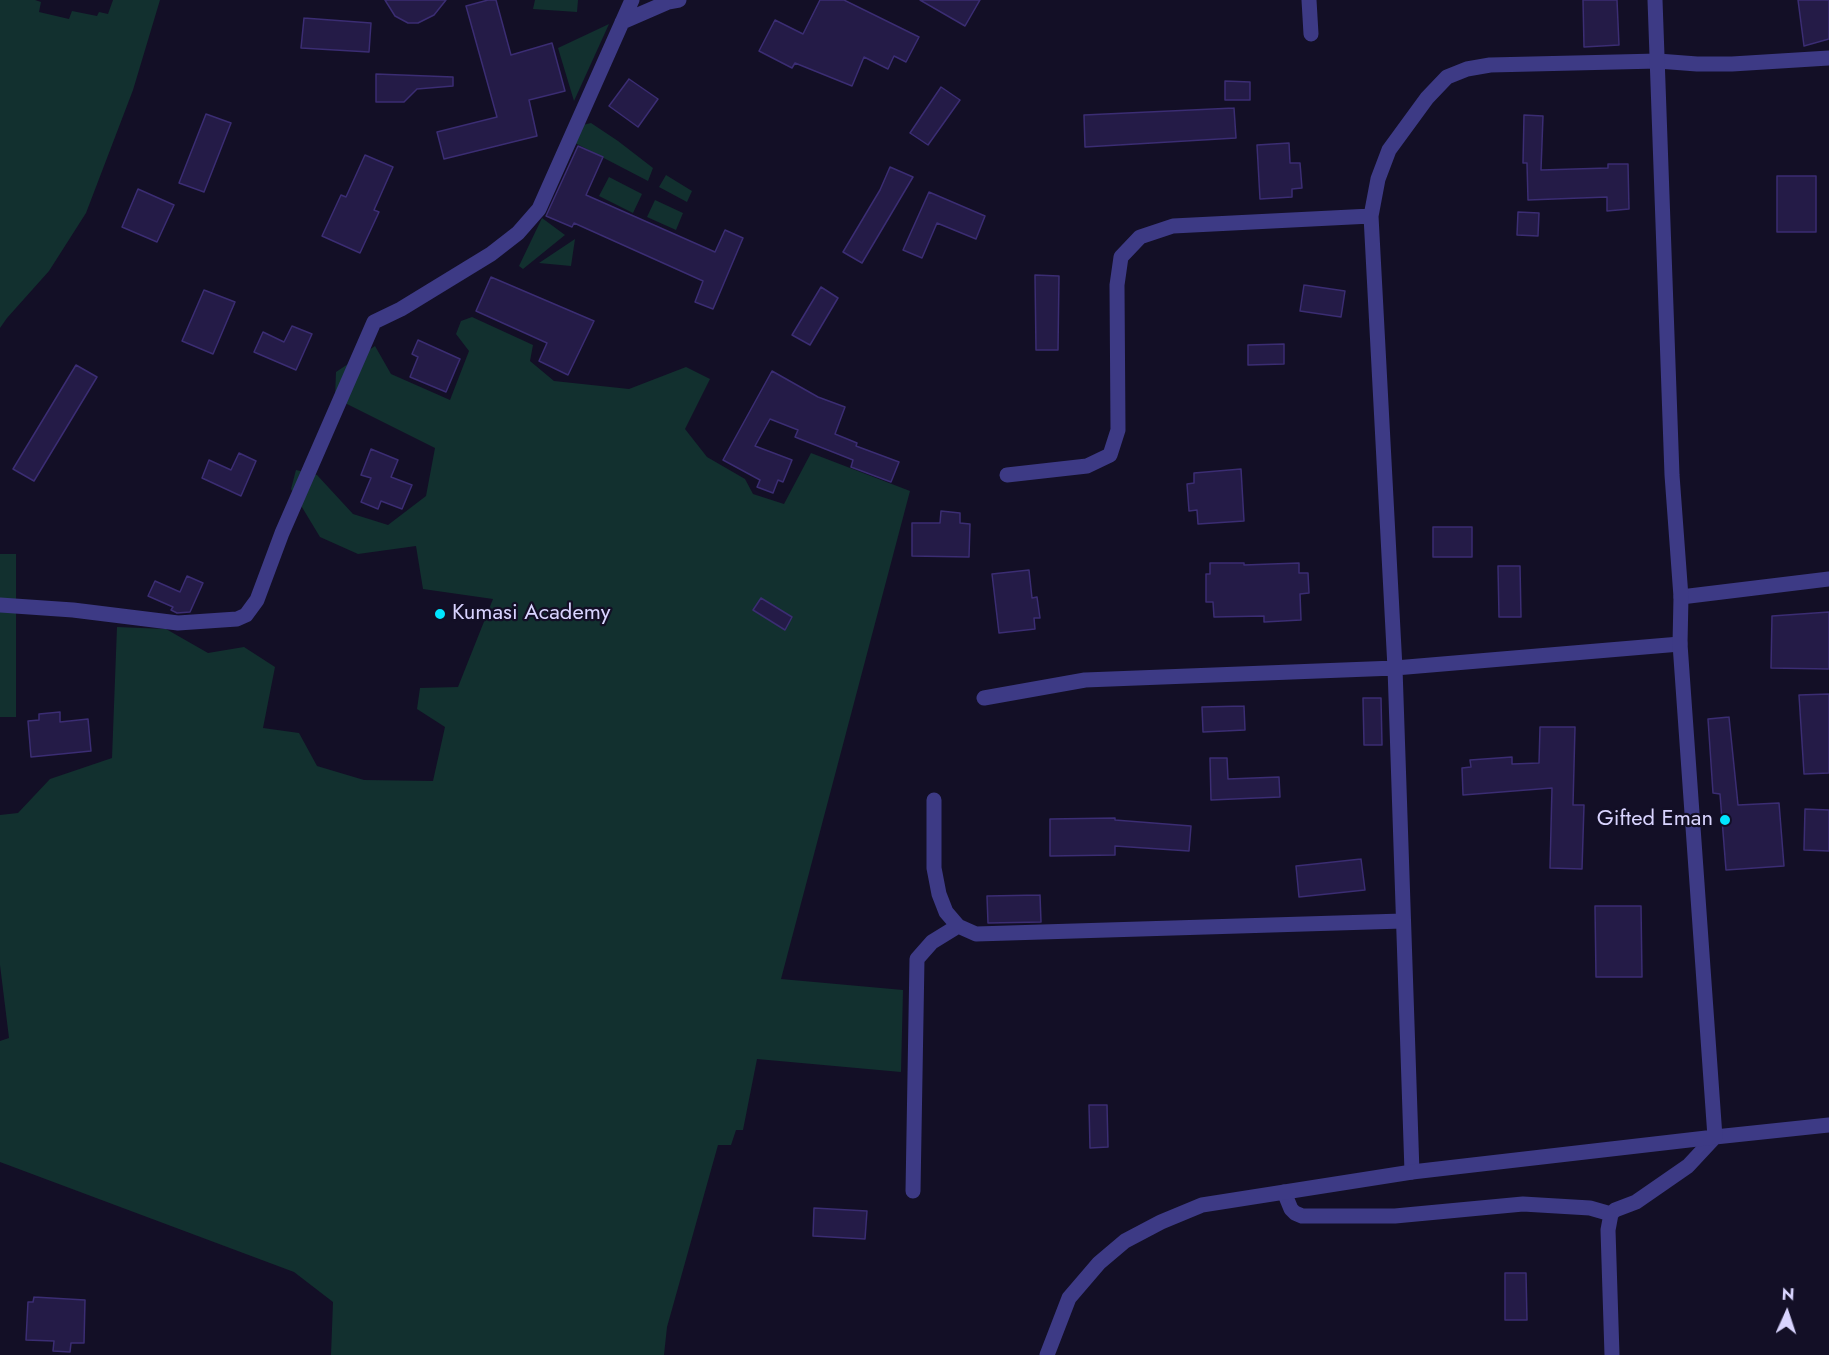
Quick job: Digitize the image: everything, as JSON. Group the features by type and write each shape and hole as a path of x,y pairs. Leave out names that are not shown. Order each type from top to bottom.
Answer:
{"street":[{"path":"0,605 73,609 178,623 237,619 246,615 256,600 282,533 374,322 401,309 491,254 518,233 539,209 632,0"},
{"path":"622,22 668,2 679,0"},
{"path":"1308,0 1311,34"},
{"path":"1612,1355 1608,1230 1611,1214 1615,1210 1636,1202 1688,1166 1715,1137 1680,644 1681,597 1671,475 1655,0"},
{"path":"1412,1172 1395,668 1371,216 1378,178 1389,150 1427,98 1447,77 1467,69 1490,65 1658,61 1697,64 1776,63 1829,58"},
{"path":"1007,475 1087,466 1110,455 1118,430 1117,285 1119,267 1121,257 1140,237 1173,226 1371,216"},
{"path":"1681,597 1829,579"},
{"path":"984,698 1085,680 1395,668 1680,644"},
{"path":"934,800 934,868 939,894 946,912 958,926 976,934 1403,921"},
{"path":"913,1191 916,959 932,942 958,926"},
{"path":"1047,1355 1069,1298 1099,1263 1125,1241 1161,1222 1202,1205 1412,1172 1829,1125"},
{"path":"1284,1192 1291,1209 1302,1216 1395,1216 1523,1204 1590,1208 1611,1214"}],"green space":[{"path":"0,0 35,0 41,2 39,12 69,19 72,11 97,16 99,12 108,14 113,0 160,0 133,90 86,213 49,271 0,328"},
{"path":"535,0 578,0 577,12 533,9"},
{"path":"609,24 574,101 558,48"},
{"path":"591,123 653,168 648,181 575,143 583,125"},
{"path":"666,175 692,191 687,202 659,187"},
{"path":"609,177 642,194 633,213 599,196"},
{"path":"655,200 683,213 676,230 647,217"},
{"path":"542,218 565,235 523,269 519,266"},
{"path":"575,239 571,266 539,263"},
{"path":"472,317 533,345 530,361 554,381 629,389 686,367 710,379 685,429 707,457 745,479 753,494 784,504 811,453 910,491 781,979 903,990 901,1072 757,1059 743,1130 736,1130 731,1145 718,1145 667,1327 664,1355 331,1355 333,1302 294,1272 0,1162 0,1041 9,1038 0,965 0,815 18,813 50,779 112,758 117,627 166,629 208,653 244,647 275,667 263,728 299,733 317,766 364,780 433,781 445,727 417,709 420,688 458,687 493,599 423,589 416,546 358,554 320,537 291,489 296,470 317,475 353,514 388,525 426,496 435,448 335,398 336,372 375,346 391,374 450,400 469,351 456,334 461,321"},
{"path":"0,554 16,554 16,717 0,717"}],"building":[{"path":"385,0 446,0 434,15 418,23 408,23 395,16"},
{"path":"496,0 511,55 552,43 565,91 529,100 537,136 444,159 437,132 497,117 466,6"},
{"path":"820,0 844,0 919,37 906,62 894,56 888,69 864,57 852,86 795,63 792,68 759,51 775,20 803,34"},
{"path":"920,0 980,0 965,26"},
{"path":"1583,0 1617,0 1619,45 1584,47"},
{"path":"1798,0 1829,0 1829,39 1804,46"},
{"path":"304,18 371,23 369,52 301,48"},
{"path":"376,74 453,77 453,86 417,89 404,102 376,102"},
{"path":"629,79 658,99 638,127 609,106"},
{"path":"1225,81 1250,82 1250,100 1225,100"},
{"path":"941,87 960,100 928,145 910,133"},
{"path":"1234,108 1236,138 1085,147 1084,115"},
{"path":"206,114 231,123 204,192 179,183"},
{"path":"1524,115 1543,116 1541,170 1608,168 1608,164 1628,164 1629,209 1607,211 1607,197 1528,200 1527,163 1523,163"},
{"path":"1289,143 1290,163 1300,163 1302,188 1292,189 1292,197 1260,199 1257,145"},
{"path":"578,146 603,157 586,195 715,252 725,230 743,238 713,309 695,302 703,281 574,223 572,227 546,216"},
{"path":"365,155 393,167 374,210 379,212 360,253 322,236 341,195 346,197"},
{"path":"890,167 913,177 862,263 843,252 880,190"},
{"path":"1777,176 1816,176 1816,232 1777,232"},
{"path":"138,189 174,205 157,242 122,227"},
{"path":"929,192 985,216 976,239 937,223 922,258 903,250"},
{"path":"1518,212 1539,213 1538,236 1517,235"},
{"path":"1035,275 1059,276 1058,350 1036,350"},
{"path":"491,277 594,321 568,375 539,361 547,343 476,311"},
{"path":"1304,285 1345,291 1341,317 1300,311"},
{"path":"821,287 838,298 810,345 792,335"},
{"path":"204,290 235,302 213,354 182,341"},
{"path":"292,326 312,334 296,370 254,352 263,332 284,342"},
{"path":"418,340 460,359 446,392 410,377 418,357 412,354"},
{"path":"1284,344 1284,364 1248,365 1248,345"},
{"path":"76,365 97,377 34,481 13,469"},
{"path":"772,371 818,397 845,407 835,434 857,443 856,446 899,462 891,482 851,467 853,460 795,437 798,430 770,419 755,446 792,460 783,482 778,480 773,493 757,487 760,480 723,460"},
{"path":"371,449 398,460 391,477 412,485 402,509 381,501 378,509 361,502 371,478 361,475"},
{"path":"239,453 256,461 241,496 202,478 209,460 231,470"},
{"path":"1241,469 1244,521 1198,524 1197,510 1189,511 1187,484 1194,483 1194,473"},
{"path":"941,511 960,513 960,523 970,524 969,557 912,556 912,523 940,523"},
{"path":"1433,527 1472,527 1472,557 1433,557"},
{"path":"1210,563 1244,563 1244,565 1299,563 1299,573 1308,573 1309,593 1300,594 1301,620 1264,622 1264,616 1214,617 1213,602 1206,602 1206,574 1210,574"},
{"path":"1498,566 1520,566 1521,617 1499,617"},
{"path":"1029,570 1032,598 1037,597 1040,618 1034,618 1035,629 999,633 992,574"},
{"path":"187,576 203,583 190,612 177,613 171,610 173,607 148,596 155,581 180,592"},
{"path":"761,598 792,617 785,630 753,610"},
{"path":"1829,612 1829,669 1771,668 1772,616"},
{"path":"1829,694 1829,773 1804,774 1799,695"},
{"path":"1363,698 1381,698 1382,745 1364,745"},
{"path":"1244,706 1245,730 1203,732 1202,707"},
{"path":"60,712 60,722 88,719 91,751 31,757 28,721 39,720 39,714"},
{"path":"1729,717 1738,805 1779,803 1784,866 1726,870 1720,794 1713,793 1708,719"},
{"path":"1540,727 1575,727 1573,805 1584,805 1582,869 1550,868 1552,788 1463,795 1462,768 1471,767 1470,760 1512,757 1512,764 1539,763"},
{"path":"1210,758 1227,758 1228,779 1279,777 1280,797 1211,800"},
{"path":"1805,809 1829,810 1829,851 1804,850"},
{"path":"1115,818 1115,820 1191,826 1189,851 1115,846 1115,855 1050,856 1050,819"},
{"path":"1361,859 1365,890 1299,897 1296,866"},
{"path":"1040,895 1041,922 988,923 987,896"},
{"path":"1595,906 1641,906 1642,977 1596,977"},
{"path":"1089,1105 1107,1105 1108,1147 1090,1148"},
{"path":"814,1208 867,1211 865,1239 813,1236"},
{"path":"1505,1273 1526,1273 1527,1320 1505,1320"},
{"path":"34,1297 85,1300 84,1343 71,1343 70,1352 53,1351 54,1341 26,1340 28,1302 33,1302"}],"place":[{"name":"Kumasi Academy","path":"440,614"},
{"name":"Gifted Eman","path":"1725,820"}]}
